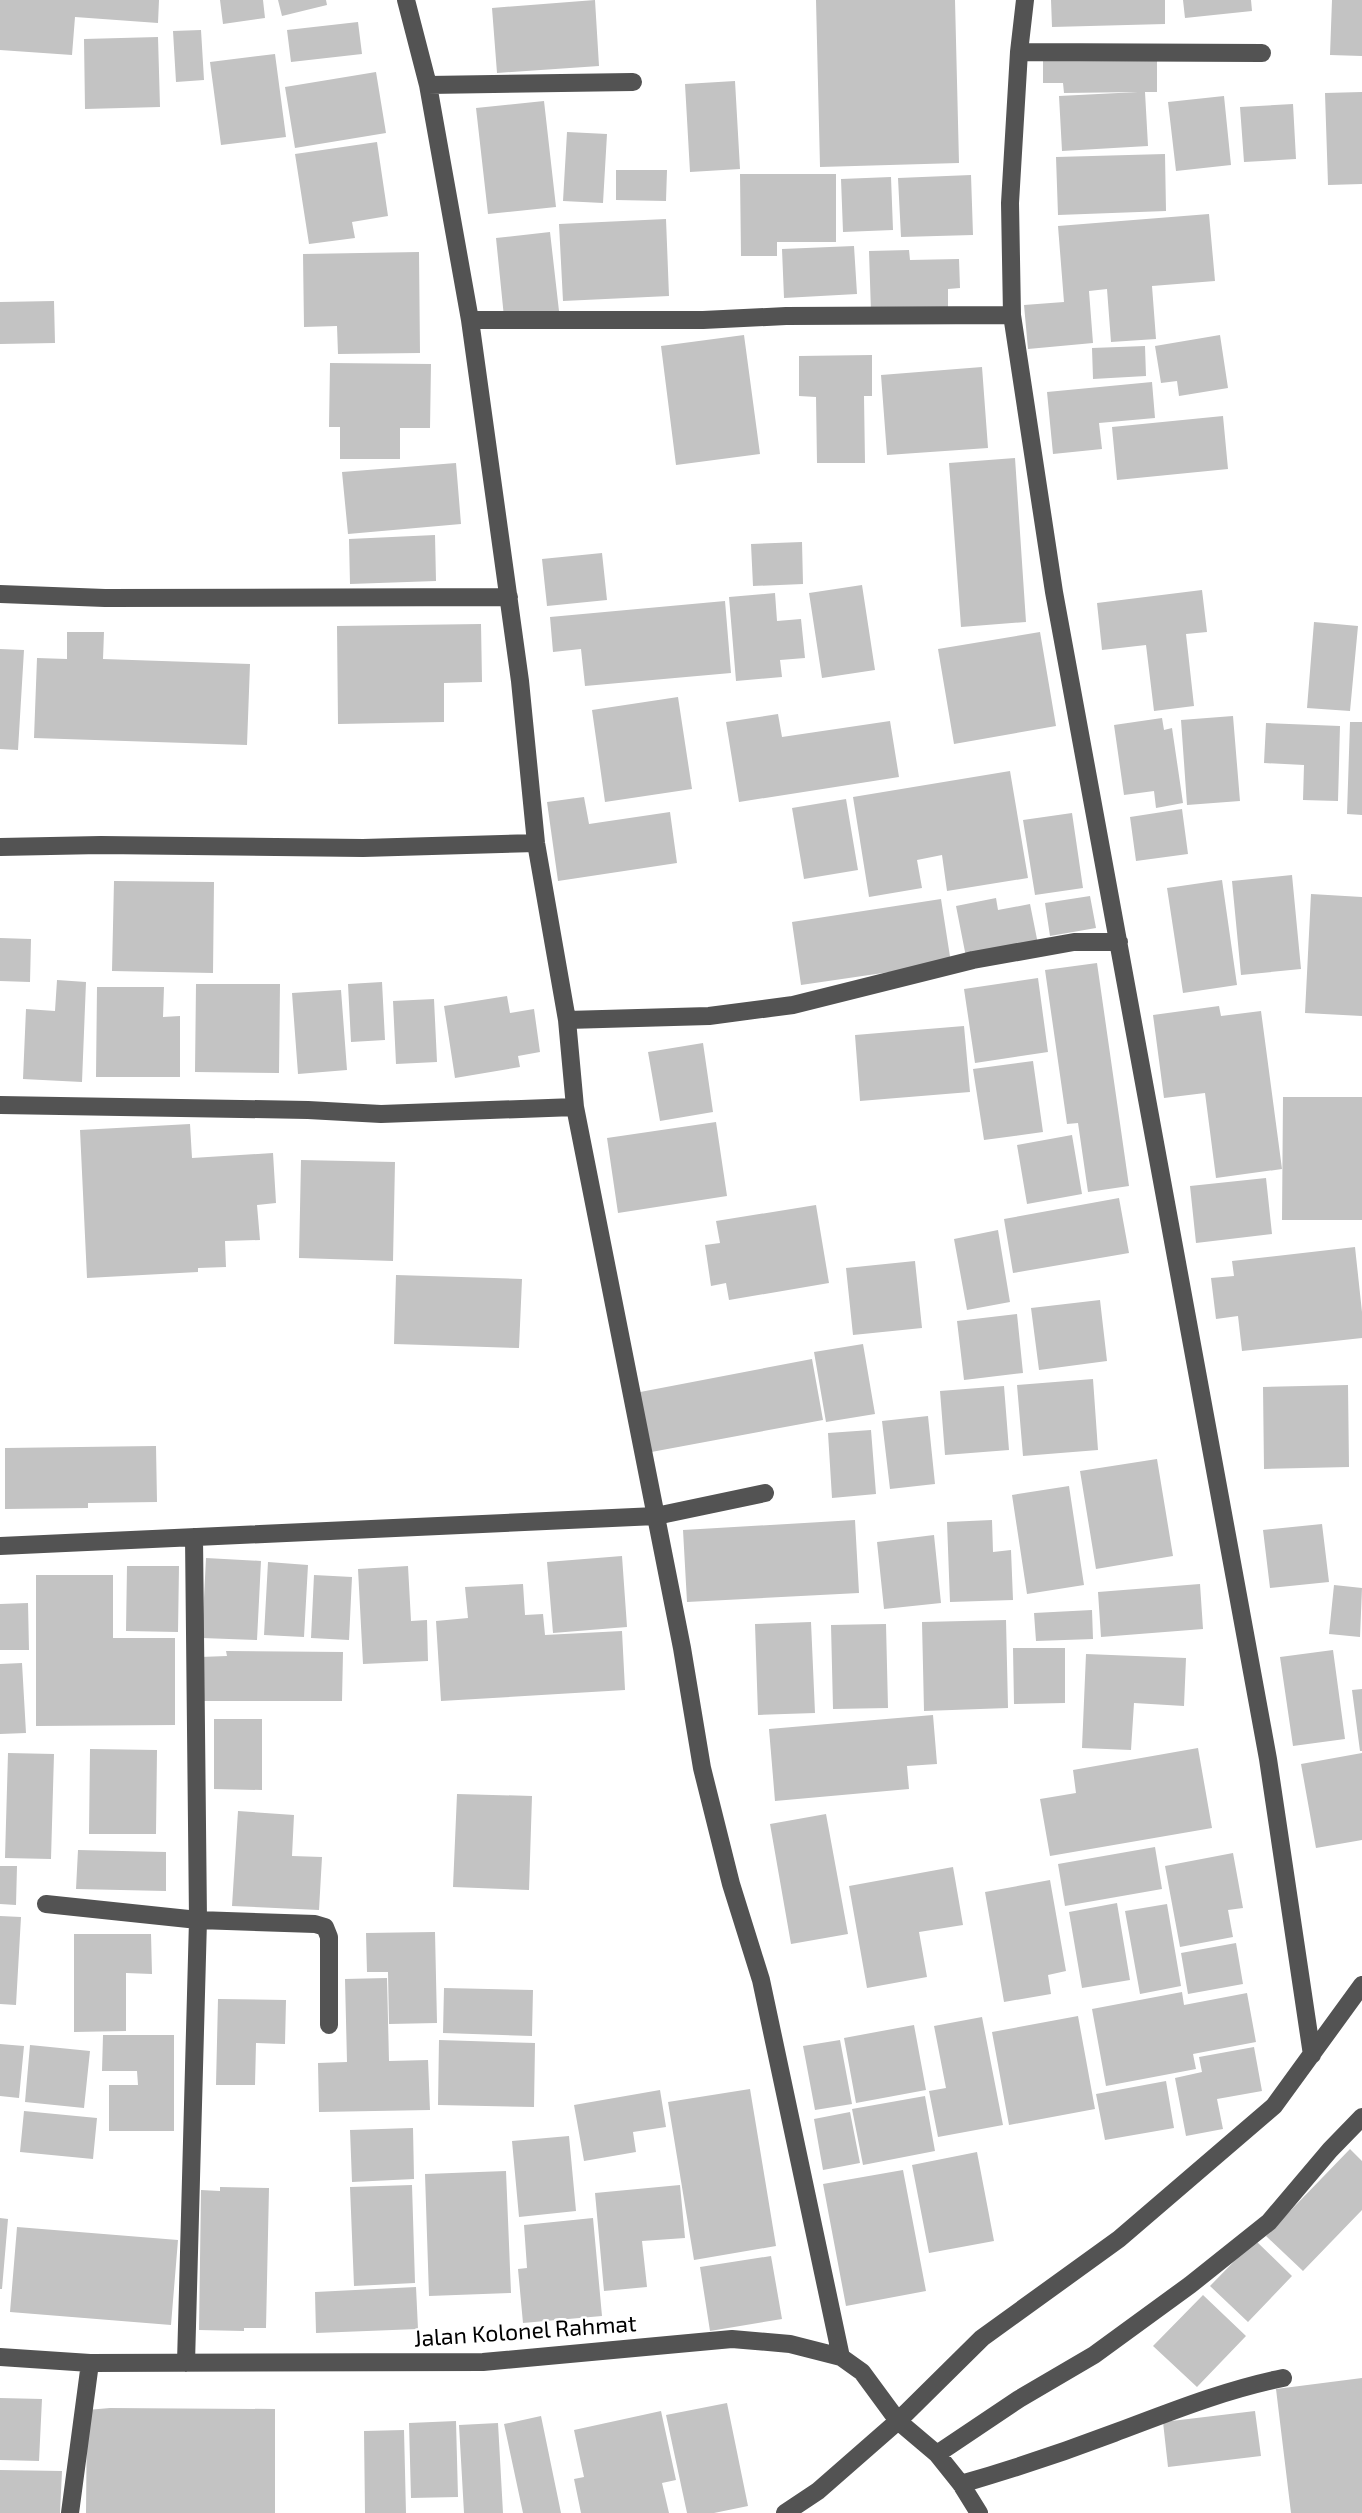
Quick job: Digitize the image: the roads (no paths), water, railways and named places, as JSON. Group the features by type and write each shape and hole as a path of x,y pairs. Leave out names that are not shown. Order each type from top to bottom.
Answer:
{"street":[{"path":"406,0 428,85 470,320 509,597 536,843 567,1020 575,1107 682,1648 702,1768 731,1884 761,1980 841,2357"},
{"path":"1025,0 1019,52 1010,203 1012,315 1054,592 1268,1759 1312,2054"},
{"path":"1019,52 1262,53"},
{"path":"428,85 634,82"},
{"path":"470,320 703,320 786,316 1012,315"},
{"path":"0,594 106,598 509,597"},
{"path":"0,847 101,845 363,848 536,843"},
{"path":"567,1020 709,1016 793,1005 973,960 1074,942 1119,942"},
{"path":"0,1105 308,1110 381,1114 575,1107"},
{"path":"0,1546 656,1516 765,1493"},
{"path":"186,2363 198,1920 194,1537"},
{"path":"46,1904 198,1920 315,1924 324,1927 329,1937 329,2025"},
{"path":"785,2513 818,2491 898,2421 982,2338 1119,2239 1274,2106 1362,1985"},
{"path":"937,2454 1019,2399 1094,2354 1189,2285 1269,2222 1362,2117"},
{"name":"Jalan Kolonel Rahmat","path":"0,2357 90,2363 483,2362 732,2339 790,2344 841,2357 862,2372 898,2421 937,2454 961,2484 979,2513"},
{"path":"70,2513 90,2363"},
{"path":"961,2484 1031,2463 1198,2401 1247,2385 1283,2378"}]}
